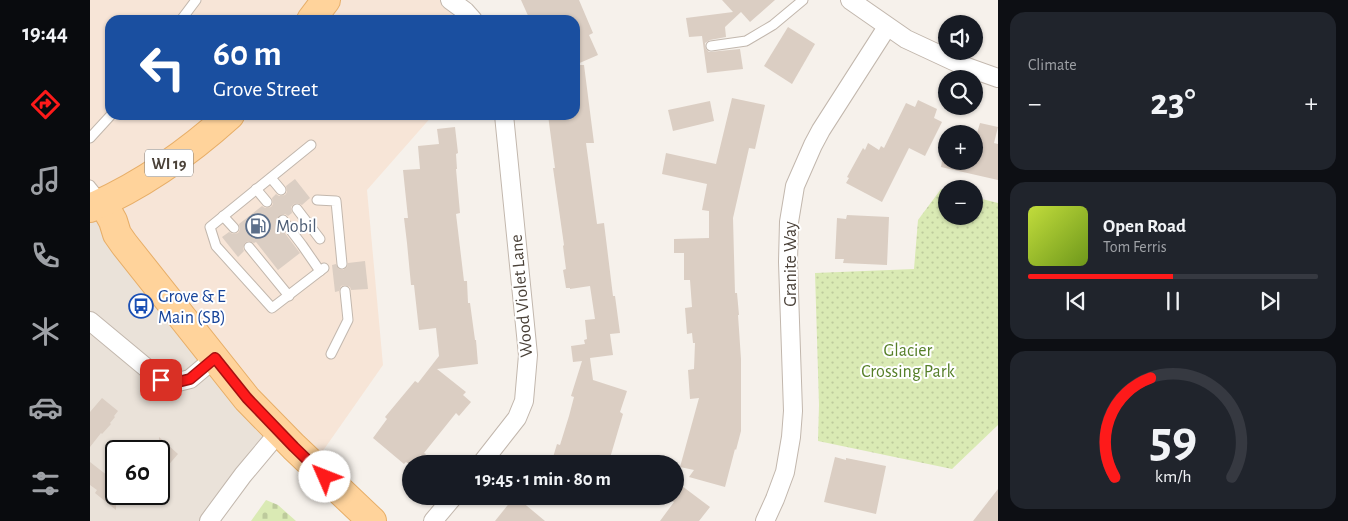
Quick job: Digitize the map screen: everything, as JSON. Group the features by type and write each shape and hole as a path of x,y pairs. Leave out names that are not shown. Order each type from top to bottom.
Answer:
{"main road":[{"path":"315,15 326,0"},
{"name":"WI 19","path":"94,199 151,175 205,137 224,120"},
{"path":"94,199 113,221 120,239 247,398 279,432 372,521"}],"street":[{"path":"850,0 906,39 964,66 998,78"},
{"path":"458,2 469,15"},
{"name":"Granite Way","path":"764,521 776,499 785,472 792,437 788,222 795,186 812,145 887,27"},
{"name":"Wood Violet Lane","path":"488,455 517,418 524,401 528,355 504,120"},
{"path":"90,321 161,380 178,382 190,379 215,358"},
{"path":"209,521 238,481 279,432"},
{"path":"434,521 447,505"}],"lane":[{"path":"185,15 196,0"},
{"path":"711,46 746,41 773,25 803,0"},
{"path":"90,138 106,120"},
{"path":"283,220 322,269 272,308 216,246 210,227 311,144"},
{"path":"271,178 281,190"},
{"path":"256,189 267,202"},
{"path":"317,200 336,201 342,264"},
{"path":"296,209 320,239"},
{"path":"223,216 234,228"},
{"path":"249,247 289,296"},
{"path":"331,354 348,320 346,291"}],"shaded area":[{"path":"90,0 450,0 467,15 105,15 105,120 429,120 367,190 383,365 313,465 90,208"},
{"path":"90,208 279,432 209,521 90,521"}],"green space":[{"name":"Glacier Crossing Park","path":"938,193 938,225 983,225 983,199 998,203 998,425 952,469 818,441 819,405 815,273 914,269 918,220"},
{"path":"266,500 278,505 296,521 251,521"}],"building":[{"path":"521,0 579,0 593,33 589,35 598,55 580,63 580,15 528,15"},
{"path":"722,0 775,0 750,22 741,12 725,27 726,37 710,40 705,43 706,49 709,52 740,49 743,69 707,73 702,36 689,37 686,18 733,12"},
{"path":"788,27 815,44 792,84 764,66"},
{"path":"580,65 584,65 594,143 586,143 597,224 604,223 613,296 615,296 620,333 610,334 613,355 590,358 593,380 627,391 620,412 623,414 611,455 554,455 557,444 560,445 569,416 574,397 571,396 582,361 573,362 571,346 585,344 584,340 587,339 585,320 595,319 590,286 566,288 563,270 566,269 564,245 553,168 555,168 549,120 580,120"},
{"path":"732,98 765,105 755,149 749,148 733,218 735,293 737,293 739,315 741,359 741,431 725,487 689,477 694,470 684,468 683,455 699,398 690,399 688,370 694,369 695,343 693,343 692,333 687,334 685,308 692,307 690,280 684,280 684,253 674,253 674,239 709,238 709,211 702,210 707,184 662,174 666,153 716,164"},
{"path":"918,100 937,109 934,118 942,122 938,125 938,130 925,156 909,148 882,202 846,183 849,178 847,177 863,148 865,150 868,143 879,150 881,146 884,148 906,103 915,107"},
{"path":"710,101 714,121 673,131 668,110"},
{"path":"980,123 998,127 994,143 998,144 998,180 954,170 983,170 983,125 979,125"},
{"path":"455,127 460,213 456,214 464,281 467,281 468,303 470,303 478,364 437,369 466,392 463,395 471,402 459,416 456,413 424,453 425,455 402,455 402,462 373,438 387,419 385,417 415,381 418,383 439,356 436,328 419,330 414,285 411,285 404,218 408,218 403,170 420,169 418,146 439,144 437,129"},
{"name":"Mobil","path":"295,179 310,198 302,205 294,204 291,207 292,213 288,216 285,214 280,215 277,220 300,253 278,270 256,242 248,241 245,243 244,251 238,257 222,237 229,232 233,234 238,233 240,229 239,224 262,206 265,208 271,207 273,204 272,198 276,194 279,196 285,195 287,192 286,186"},
{"path":"847,215 889,217 887,265 843,263 844,259 835,259 837,218 846,219"},
{"path":"365,261 368,289 351,290 350,287 345,285 335,292 332,265 336,264 339,269 343,270 347,267 348,263"},
{"path":"102,398 118,411 111,424 90,447 90,412"},
{"path":"170,447 178,454 170,463"},
{"path":"835,457 886,466 876,514 824,502"},
{"path":"90,462 105,474 105,501 95,493 97,490 90,485"},
{"path":"684,488 710,507 699,521 660,521 672,505 684,505"},
{"path":"998,489 998,521 973,521"},
{"path":"508,505 526,505 545,521 495,521"}],"place":[{"name":"Mobil","path":"258,226"},
{"name":"Grove & E Main (SB)","path":"141,306"}],"route":[{"path":"161,380 178,382 190,379 215,358 247,398 325,477"}]}
